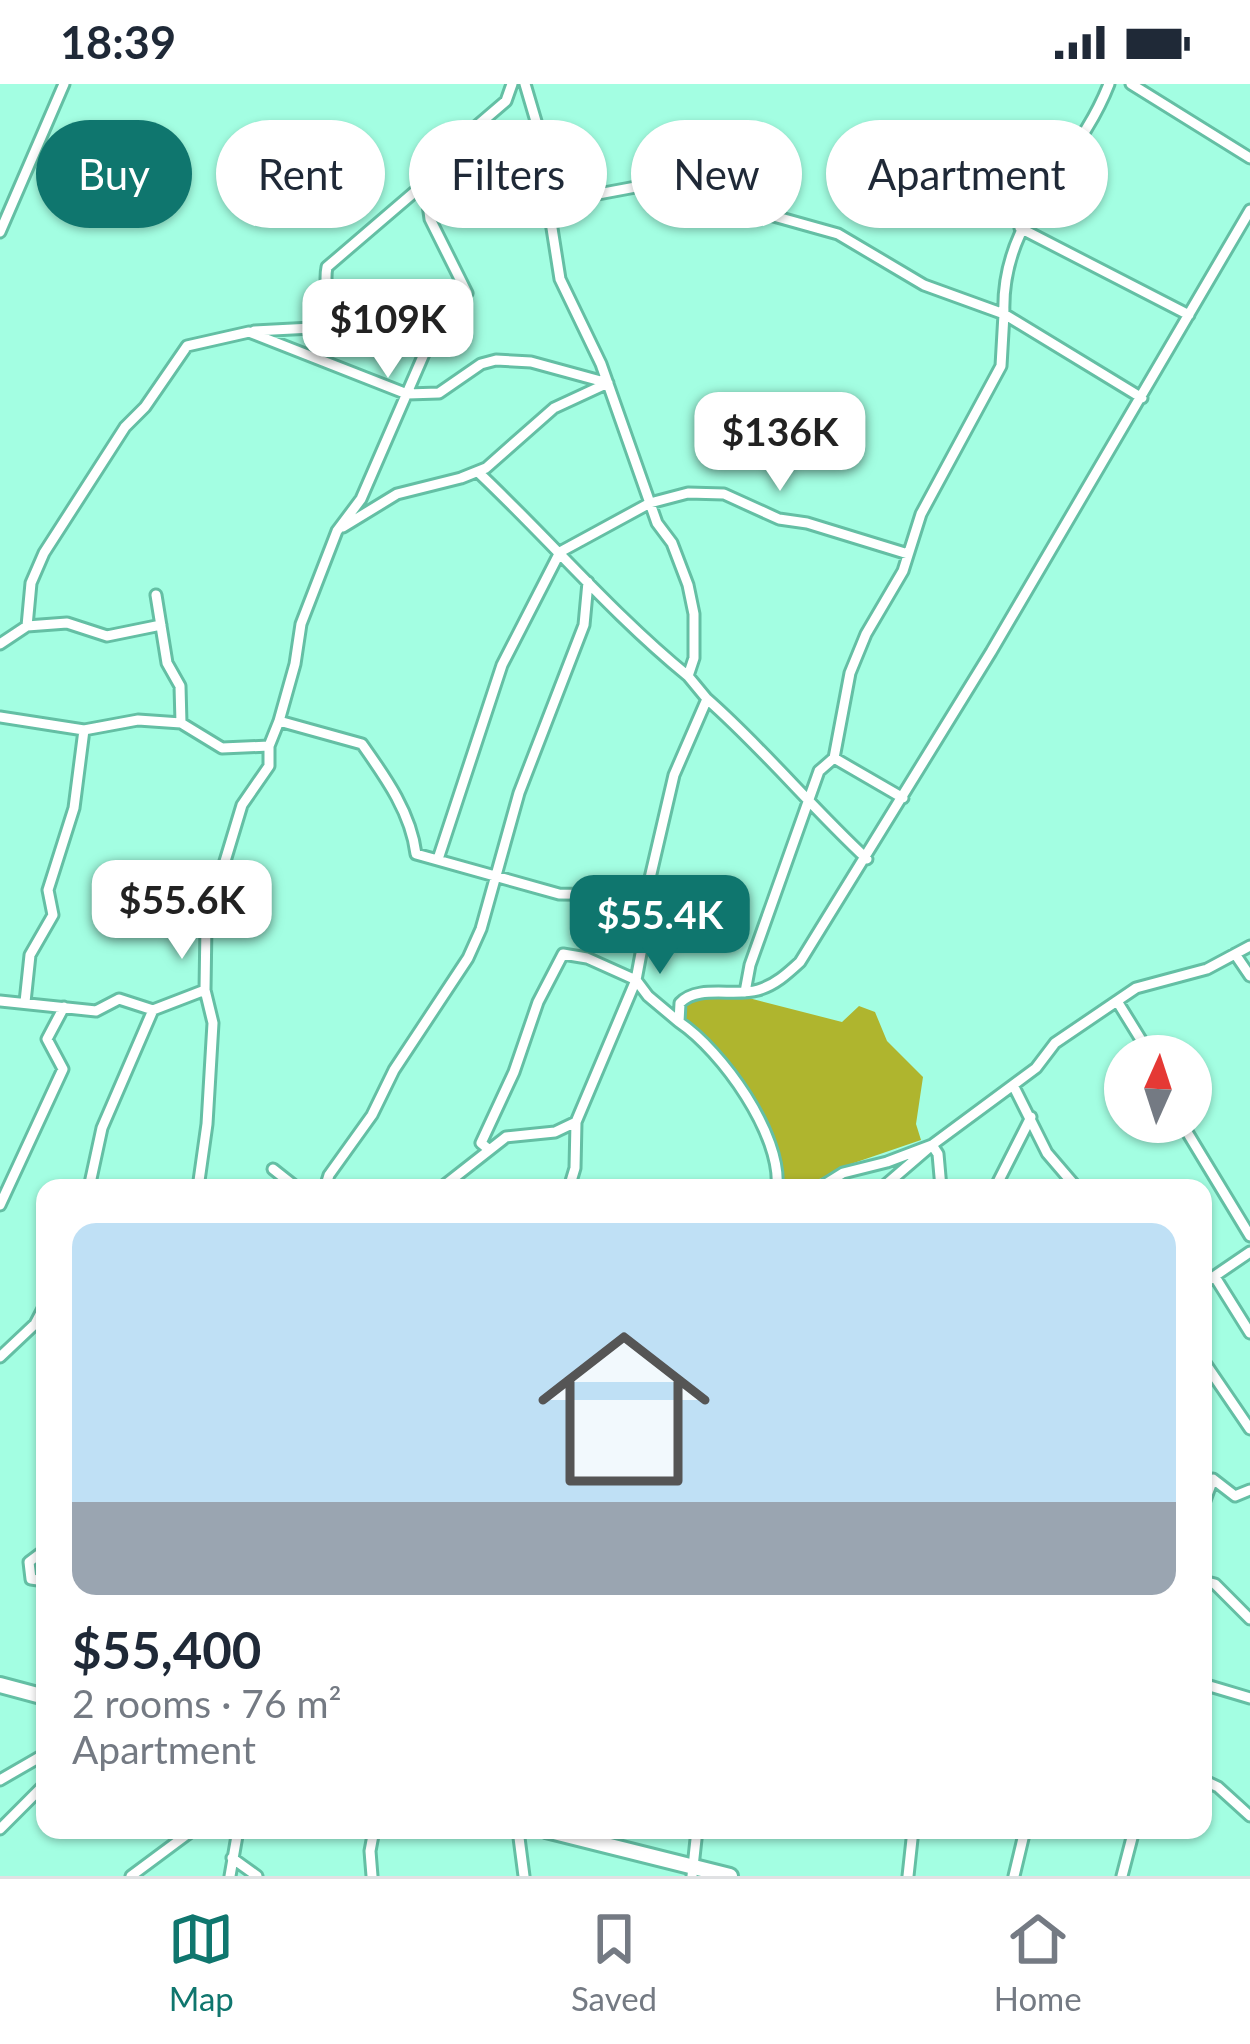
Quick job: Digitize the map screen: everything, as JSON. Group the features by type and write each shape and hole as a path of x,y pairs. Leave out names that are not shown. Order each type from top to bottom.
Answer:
{"street":[{"path":"0,232 64,84"},
{"path":"484,120 506,101 512,84"},
{"path":"525,84 536,120"},
{"path":"1091,120 1109,84"},
{"path":"1131,84 1250,158"},
{"path":"607,192 641,186 679,202 770,215 838,233 924,285 1004,314 1142,398"},
{"path":"26,626 31,583 44,554 125,427 146,407 188,346 249,332 312,328 328,320 330,308 323,284 327,267 409,196"},
{"path":"679,1022 680,1003 687,996 746,992 780,980 800,962 867,859 1250,210"},
{"path":"199,1179 213,1023 205,990 206,924 242,805 269,766 269,746 301,624 338,531 361,499 437,324 467,292 435,228"},
{"path":"553,228 560,279 608,383 657,523 678,556 694,614 694,658 688,676"},
{"path":"746,992 750,965 819,771 834,758 850,673 908,554 920,514 1001,366 1012,249 1020,228 1190,314"},
{"path":"249,332 406,394 440,393 482,364 496,360 531,362 608,383"},
{"path":"338,531 397,494 478,472 554,408 608,383"},
{"path":"478,472 775,762 867,859"},
{"path":"438,859 502,665 560,552 650,502 688,493 724,494 779,519 908,554"},
{"path":"328,1179 468,958 519,793 584,625 588,582"},
{"path":"156,595 167,663 180,686 181,723"},
{"path":"0,644 26,626 67,623 107,636 160,625"},
{"path":"572,1179 576,1122 636,980 648,916 647,891 674,775 706,699"},
{"path":"0,717 84,730 138,720 181,723 222,748 269,746"},
{"path":"279,721 362,744 396,793 413,833 416,854 559,894 641,895 647,891"},
{"path":"26,1002 30,955 52,915 48,890 74,808 84,730"},
{"path":"834,758 903,798"},
{"path":"892,1179 1036,1068 1055,1043 1136,988 1207,969 1250,946"},
{"path":"487,1148 481,1143 514,1072 538,1001 563,954 587,958 636,980 648,996 710,1048 757,1116 774,1152 776,1179"},
{"path":"1235,954 1250,976"},
{"path":"0,1001 96,1011 119,999 153,1010 205,990"},
{"path":"1117,1001 1138,1035"},
{"path":"0,1205 63,1070 47,1039 64,1007"},
{"path":"91,1179 102,1128 153,1010"},
{"path":"1013,1085 1047,1154 1069,1179"},
{"path":"999,1179 1030,1117"},
{"path":"459,1179 487,1148 506,1137 555,1132 576,1122"},
{"path":"1193,1143 1250,1236"},
{"path":"834,1179 932,1145"},
{"path":"932,1145 938,1154 940,1179"},
{"path":"273,1169 285,1179"},
{"path":"1212,1279 1250,1252"},
{"path":"1215,1277 1250,1333"},
{"path":"0,1357 36,1321"},
{"path":"1212,1376 1250,1429"},
{"path":"1212,1485 1214,1480 1235,1496 1250,1490"},
{"path":"36,1557 29,1562 31,1580 36,1580"},
{"path":"1212,1583 1250,1619"},
{"path":"0,1684 36,1694"},
{"path":"1212,1687 1250,1698"},
{"path":"0,1780 36,1759"},
{"path":"1212,1784 1250,1816"},
{"path":"0,1829 36,1793"},
{"path":"131,1876 181,1839"},
{"path":"230,1876 236,1839"},
{"path":"372,1839 372,1876"},
{"path":"519,1839 524,1876"},
{"path":"577,1839 692,1872 730,1876"},
{"path":"692,1872 696,1839"},
{"path":"908,1876 913,1839"},
{"path":"1014,1876 1023,1839"},
{"path":"1122,1876 1132,1839"},
{"path":"232,1858 257,1876"}],"shaded area":[{"path":"745,997 842,1022 859,1006 875,1012 887,1041 923,1077 916,1124 921,1140 819,1179 781,1179 752,1098 731,1066 684,1019 684,1007 701,998"}]}
